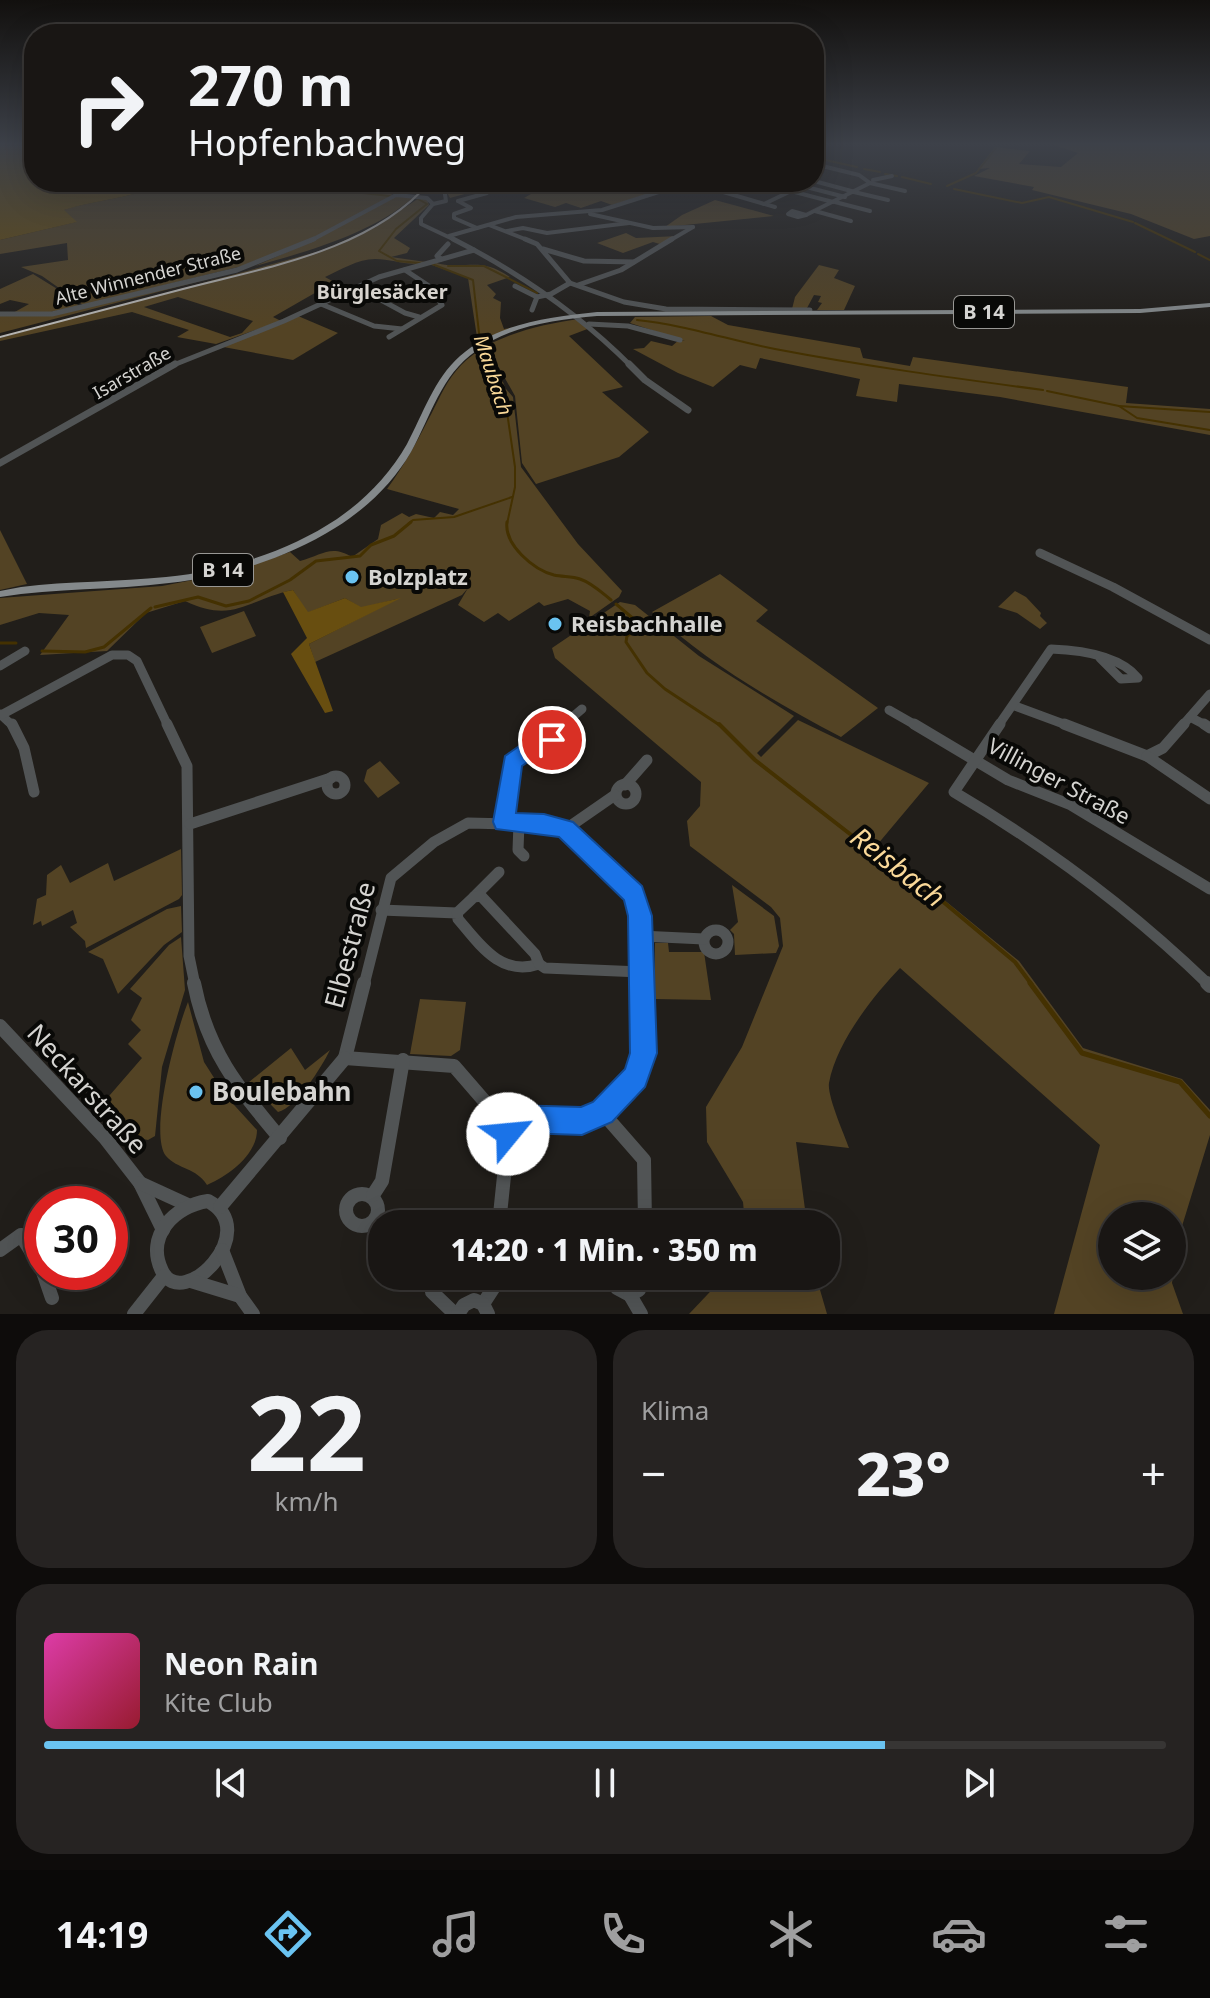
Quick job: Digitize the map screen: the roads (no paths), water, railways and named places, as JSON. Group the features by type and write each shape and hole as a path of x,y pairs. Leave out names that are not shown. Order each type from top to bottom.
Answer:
{"main road":[{"name":"B 14","path":"0,594 199,575 266,558 326,530 359,508 386,483 406,453 443,382 461,359 483,345 524,327 577,316 1140,311 1210,305"}],"street":[{"name":"Alte Winnender Straße","path":"0,314 52,314 237,270 300,247 380,204"},
{"path":"433,204 421,218 421,224 448,240 474,250 548,295 588,324 645,380 688,410"},
{"path":"464,204 471,208 454,214 454,218 477,228"},
{"path":"441,259 437,256 448,240 477,228 516,217 586,213 616,204"},
{"path":"765,204 797,213 829,204"},
{"path":"843,204 870,211"},
{"path":"816,210 851,221"},
{"path":"578,285 614,273 693,227 663,228 586,213"},
{"path":"507,231 523,228 547,233 629,223"},
{"path":"489,225 543,249 584,261 634,262"},
{"path":"543,249 570,283 624,302 684,310 810,310"},
{"name":"Isarstraße","path":"0,463 159,371 284,321 357,287 474,250"},
{"path":"389,337 442,305 429,286 405,270"},
{"path":"515,286 537,297 548,295 570,283"},
{"path":"357,287 383,298 407,315 419,317"},
{"path":"532,310 537,297"},
{"path":"321,304 374,326 402,329"},
{"path":"588,324 628,326 680,340"},
{"path":"1040,553 1113,587 1210,640"},
{"path":"1100,658 1069,648 1051,649 954,792 1035,841 1143,926 1210,986"},
{"path":"0,666 25,651"},
{"path":"34,792 20,737 14,725 2,714 117,654 137,661 187,766 189,956 201,1018 215,1052 239,1090 280,1138"},
{"path":"1147,756 1163,748 1210,694"},
{"path":"1015,706 1147,756 1210,799"},
{"path":"504,822 512,762 555,735 582,709"},
{"name":"Villinger Straße","path":"889,710 1008,780 1071,805 1210,889"},
{"path":"1190,717 1210,728"},
{"path":"345,1058 454,1066 493,1111 510,1119 582,1121 602,1112 635,1078 641,1065 638,900 566,829 615,795 647,760"},
{"path":"190,824 331,778"},
{"path":"615,795 623,803 633,801 636,791 625,785"},
{"name":"Elbestraße","path":"220,1207 345,1058 391,878 434,842 468,823 556,825 566,829"},
{"path":"519,823 518,850 524,856"},
{"path":"381,910 457,913 499,872"},
{"path":"474,897 481,896 545,968 641,972"},
{"path":"457,913 458,919 497,964 535,967 539,964"},
{"path":"640,936 704,939"},
{"name":"Neckarstraße","path":"0,1026 83,1113 140,1183 163,1230"},
{"path":"373,1195 365,1192 355,1196 347,1212 349,1222 355,1227 373,1227 377,1208 373,1195 382,1181 403,1060"},
{"path":"602,1112 644,1160 645,1210"},
{"path":"500,1210 510,1119"},
{"name":"Neckarstraße","path":"140,1183 188,1205"},
{"path":"191,1281 205,1273 222,1250 227,1227 220,1207 203,1201 188,1205 173,1216 163,1230 157,1258 164,1276 172,1281 191,1281 240,1296"},
{"path":"0,1250 21,1235 24,1240"},
{"path":"222,1250 240,1296 253,1314"},
{"path":"134,1314 164,1276"},
{"path":"49,1290 52,1298"},
{"path":"432,1292 456,1314 469,1301 486,1309 493,1290"},
{"path":"621,1290 630,1295 641,1314"},
{"path":"630,1295 639,1290"}],"waterway":[{"name":"Maubach","path":"420,263 397,261 379,251 396,229 427,204"},
{"path":"1074,204 1133,222"},
{"path":"1135,223 1195,252"},
{"path":"1198,254 1210,260"},
{"name":"Maubach","path":"432,264 473,280 479,333 507,412 515,467 515,487 507,524"},
{"path":"448,266 484,266 537,293"},
{"path":"637,320 808,355 1043,390"},
{"path":"1047,391 1119,406"},
{"path":"1119,406 1210,412"},
{"path":"1119,406 1137,418 1210,430"},
{"name":"Maubach","path":"408,524 413,520 454,517 512,497"},
{"name":"Maubach","path":"155,607 198,597 226,606 249,601 290,580 316,561 360,556 371,545 394,536 411,522"},
{"name":"Reisbach","path":"507,524 515,548 538,568 584,581 611,600"},
{"name":"Reisbach","path":"616,604 642,626 627,636 626,642 647,673 665,689 721,726"},
{"name":"Maubach","path":"42,651 85,652 104,647 151,608"},
{"name":"Maubach","path":"0,643 16,643"},
{"name":"Reisbach","path":"721,726 755,760 859,841 874,844 1015,962 1032,985"},
{"name":"Reisbach","path":"1030,983 1082,1053 1180,1082 1210,1116"}],"railway":[{"path":"0,337 316,253 378,225 408,204"}],"place":[{"name":"Bolzplatz","path":"352,577"},
{"name":"Reisbachhalle","path":"555,624"},
{"name":"Boulebahn","path":"196,1092"}],"district":[{"name":"Bürglesäcker","path":"382,292"}]}
